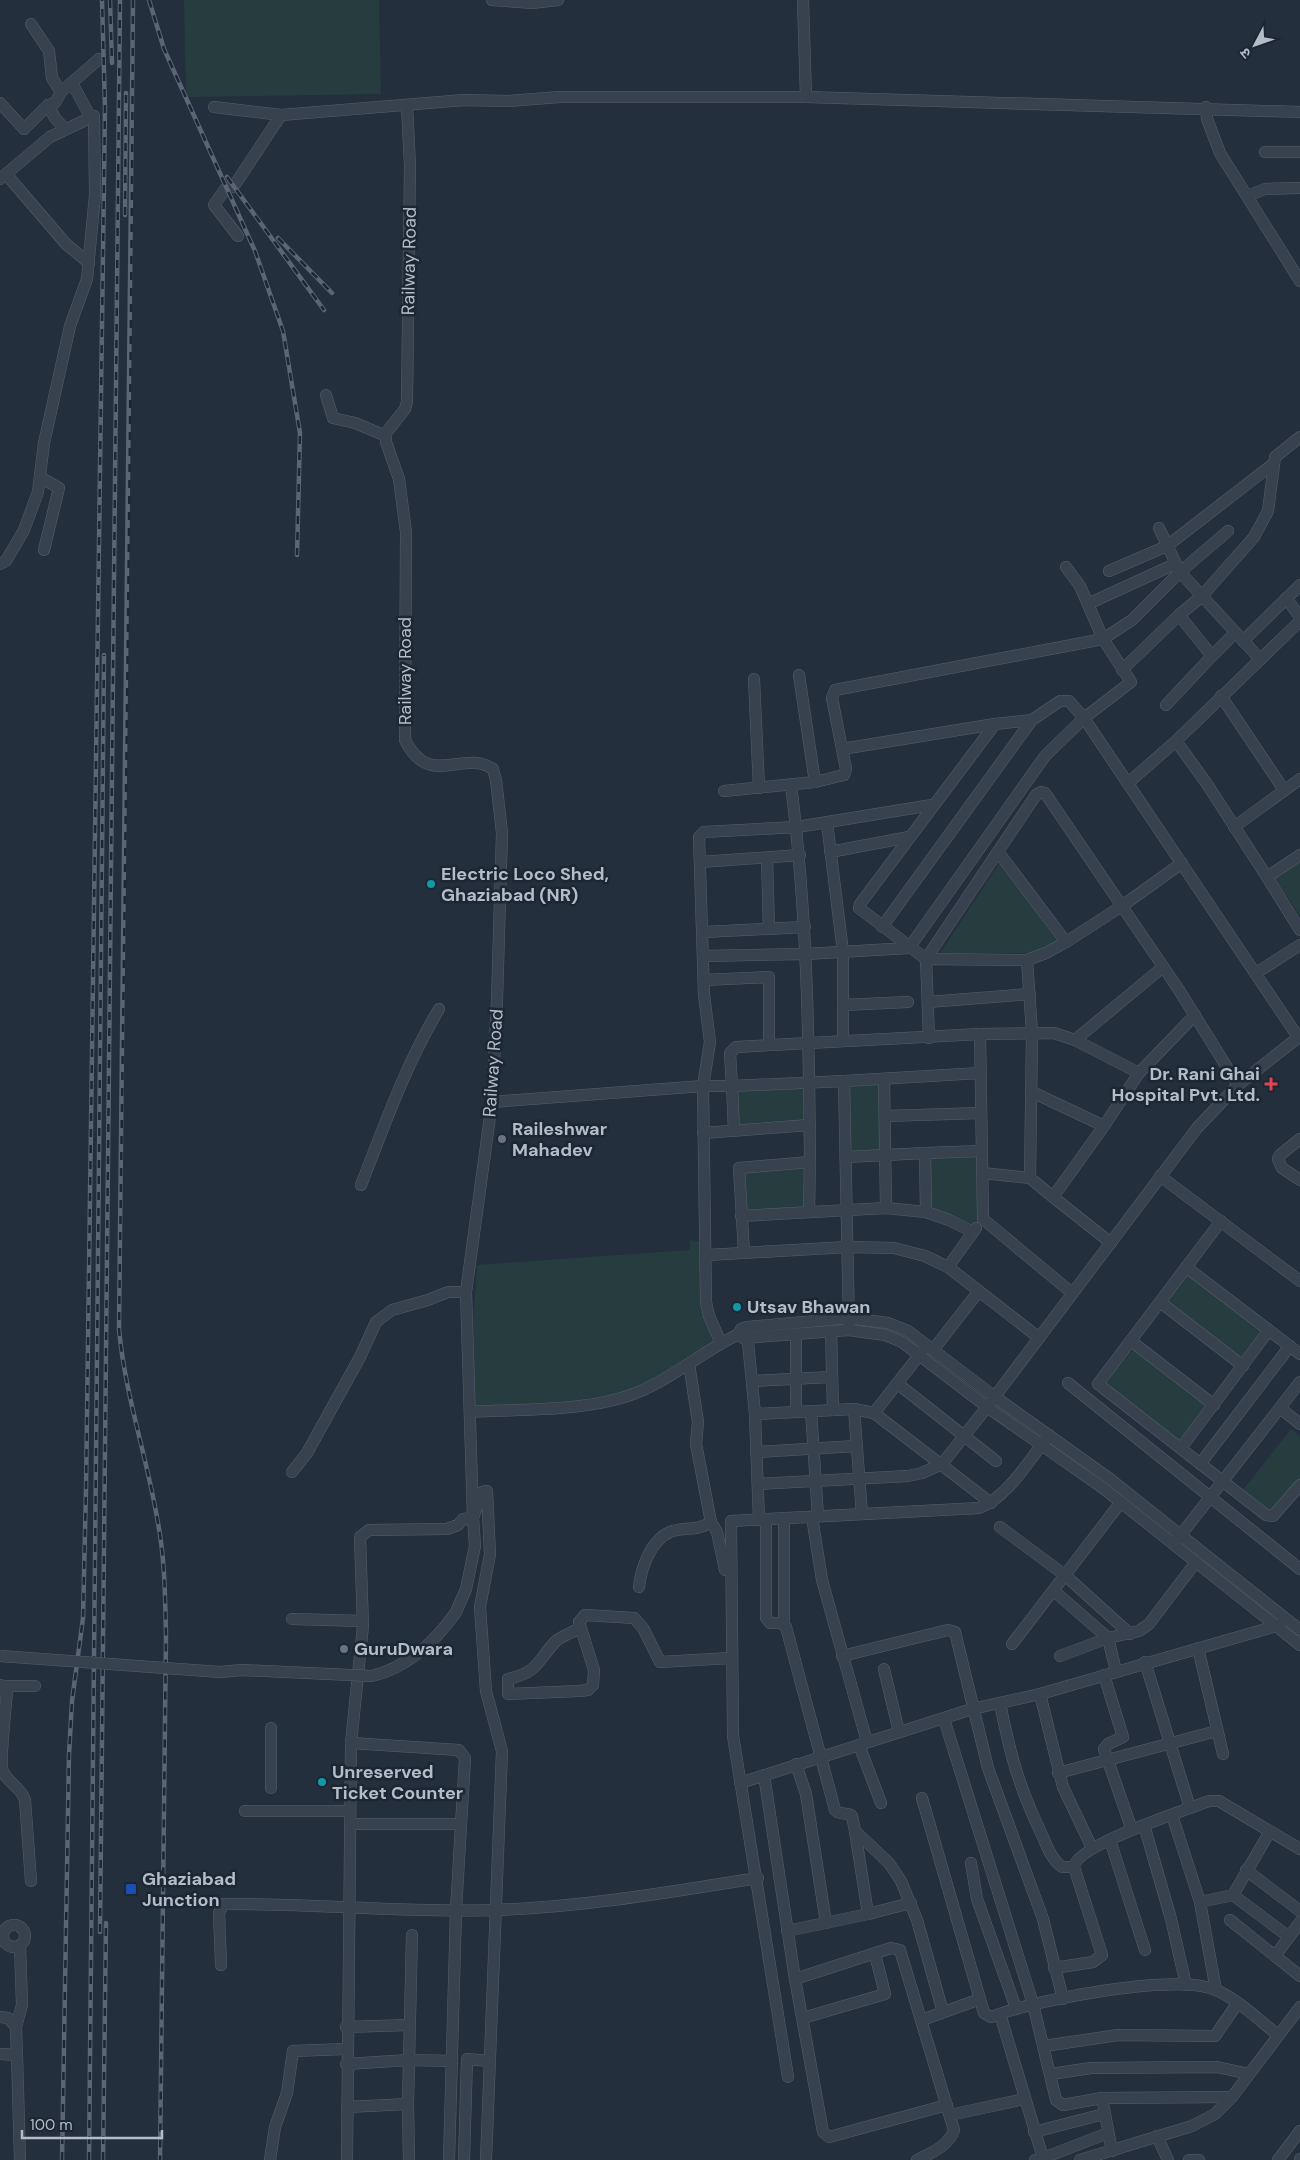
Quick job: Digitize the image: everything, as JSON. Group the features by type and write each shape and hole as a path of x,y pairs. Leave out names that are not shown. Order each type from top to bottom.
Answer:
{"street":[{"path":"492,0 532,3 558,0"},
{"path":"803,0 806,97"},
{"path":"31,24 47,45 52,78 61,92"},
{"path":"0,103 24,129 48,105 55,103 61,92 99,59"},
{"path":"0,564 6,561 24,530 38,492 44,443 66,343 87,279 95,195 94,116 90,116 72,83"},
{"path":"214,107 281,114 560,97 806,97 1206,107 1300,112"},
{"path":"48,105 55,118 65,129"},
{"name":"Railway Road","path":"0,1656 220,1672 242,1670 364,1676 385,1673 427,1647 442,1632 456,1612 466,1589 475,1546 466,1292 492,1102 502,833 496,780 492,769 478,762 454,766 432,765 419,760 405,740 406,532 399,479 386,442 386,436 405,410 407,402 410,166 407,105"},
{"path":"1206,107 1214,141 1247,196 1295,266 1300,281"},
{"path":"238,236 214,205 226,188 233,187 236,183 281,114"},
{"path":"89,263 66,244 3,177 44,142 90,116"},
{"path":"1265,152 1300,152"},
{"path":"1247,196 1265,189 1300,188"},
{"path":"326,395 333,418 355,423 386,436"},
{"path":"1122,670 1179,615 1201,597 1254,537 1263,522 1269,504 1275,457 1300,437"},
{"path":"1109,572 1167,546 1273,464"},
{"path":"40,477 58,488 44,550"},
{"path":"1159,528 1178,568 1201,597 1260,660"},
{"path":"724,791 815,782 840,776 846,772 832,698 836,690 1103,639 1132,620 1178,568 1228,531"},
{"path":"909,948 1045,756 1084,718 1131,682 1103,639 1090,603 1066,567"},
{"path":"1090,603 1178,568"},
{"path":"1166,705 1212,656 1239,637 1300,584"},
{"path":"1286,598 1300,616"},
{"path":"1179,615 1212,656"},
{"path":"1128,782 1176,741 1300,621"},
{"path":"799,675 815,782"},
{"path":"754,679 759,788"},
{"path":"1221,696 1284,790"},
{"path":"758,1484 858,1480 922,1473 942,1464 991,1402 1197,1128 1238,1085 1299,1037 1128,782 1084,718 1069,701 1060,701 1032,720 882,927"},
{"path":"842,749 995,724 1032,720"},
{"path":"995,724 932,805 860,904 862,911 909,948 926,959 1027,960 1046,953 1066,942 1122,906 1182,863"},
{"path":"1176,741 1300,930"},
{"path":"1234,827 1300,778"},
{"path":"791,785 800,855 810,1042 809,1211"},
{"path":"929,1038 926,959 1000,853 1036,795 1041,792 1045,793 1195,1014 1238,1085"},
{"path":"721,1343 709,1316 706,1302 703,1086 710,1042 704,980 704,932 698,838 704,832 797,827 932,805"},
{"path":"827,823 843,952 843,1041"},
{"path":"830,852 909,837"},
{"path":"1000,853 1066,942"},
{"path":"701,862 800,855"},
{"path":"1267,877 1300,855"},
{"path":"767,858 769,929"},
{"path":"704,932 805,928"},
{"path":"1256,973 1300,945"},
{"path":"704,956 806,954 909,948"},
{"path":"768,954 770,977 769,1044"},
{"path":"1027,960 1032,1032 1030,1178"},
{"path":"1075,1040 1163,967"},
{"path":"704,980 770,977"},
{"path":"928,1002 1030,994"},
{"path":"843,1005 908,1002"},
{"path":"361,1185 396,1091 416,1048 439,1010"},
{"path":"1053,1197 1139,1073 1195,1014"},
{"path":"734,1131 732,1049 769,1044 929,1038 980,1034 1054,1033 1075,1040 1139,1073"},
{"path":"948,1267 983,1219 980,1034"},
{"path":"492,1102 703,1086 810,1081 844,1082 980,1072"},
{"path":"884,1079 886,1208"},
{"path":"844,1082 849,1330"},
{"path":"1032,1092 1104,1126"},
{"path":"886,1116 981,1113"},
{"path":"703,1133 810,1125"},
{"path":"1300,1139 1280,1155 1278,1159 1282,1168 1300,1180"},
{"path":"846,1157 982,1151"},
{"path":"925,1153 926,1212"},
{"path":"744,1253 740,1216 739,1168 810,1162"},
{"path":"982,1173 1030,1178 1110,1243"},
{"path":"1160,1176 1300,1281"},
{"path":"740,1216 886,1208 926,1212 949,1220 973,1232"},
{"path":"983,1219 1072,1293"},
{"path":"1221,1221 1098,1384 1266,1515 1273,1516 1300,1485"},
{"path":"706,1255 848,1247 894,1248 925,1256 948,1267 1038,1337"},
{"path":"1186,1267 1300,1354"},
{"path":"874,1413 926,1350 979,1291"},
{"path":"292,1472 307,1453 360,1356 376,1322 392,1310 448,1292 466,1292"},
{"path":"1160,1302 1243,1366"},
{"path":"470,1412 582,1405 635,1393 689,1364 721,1343 744,1332 849,1318 888,1323 908,1332 926,1350 991,1402 1045,1440 1110,1479 1177,1540 1196,1562 1300,1645"},
{"path":"744,1332 796,1334 849,1330 884,1335 926,1350"},
{"path":"1181,1448 1269,1330"},
{"path":"831,1331 833,1410"},
{"path":"744,1332 755,1414 766,1618 770,1623 784,1624"},
{"path":"796,1334 796,1411"},
{"path":"1131,1341 1214,1405"},
{"path":"1200,1464 1290,1346"},
{"path":"689,1364 698,1422 698,1456 711,1522 721,1545 731,1640"},
{"path":"752,1381 831,1377"},
{"path":"1068,1383 1300,1569"},
{"path":"898,1384 996,1461"},
{"path":"1177,1540 1209,1497 1299,1386"},
{"path":"1280,1408 1300,1424"},
{"path":"755,1414 854,1409 874,1413 991,1503"},
{"path":"854,1409 862,1514"},
{"path":"810,1411 816,1481 815,1516 822,1580 863,1743 881,1803"},
{"path":"1045,1440 1120,1502 1177,1540 1300,1630"},
{"path":"788,2077 758,1878 733,1736 730,1521 979,1508 991,1503 1001,1495 1045,1440"},
{"path":"756,1452 856,1446"},
{"path":"347,2160 346,2027 351,1743 363,1621 360,1542 363,1533 369,1530 447,1529 458,1525 463,1519 474,1522 482,1492 487,1491 490,1554 480,1607 486,1691 502,1751 486,2160"},
{"path":"1012,1644 1066,1576 1120,1502"},
{"path":"784,1518 784,1624 835,1810 840,1814 848,1813 852,1816 868,1914"},
{"path":"640,1587 641,1574 658,1540 671,1531 702,1528 711,1522"},
{"path":"1000,1528 1066,1576 1130,1634"},
{"path":"1060,1656 1108,1638 1139,1631 1149,1624 1196,1562"},
{"path":"1054,1591 1108,1638 1116,1671"},
{"path":"580,1628 557,1640 543,1659 526,1675 508,1679 508,1694 588,1690 593,1685 595,1679 579,1622 585,1615 634,1618 644,1628 660,1662 731,1658"},
{"path":"292,1619 363,1621"},
{"path":"740,1783 972,1709 1040,1694 1145,1662 1290,1622"},
{"path":"842,1656 952,1630 957,1636 972,1709 988,1768 1043,1920 1062,1999"},
{"path":"1198,1648 1223,1754"},
{"path":"1145,1662 1190,1808"},
{"path":"884,1669 898,1732"},
{"path":"1104,1675 1123,1737 1104,1749 1132,1830"},
{"path":"2,1685 35,1686"},
{"path":"2,1685 7,1690 1,1766 7,1778 23,1794 25,1800 31,1881"},
{"path":"1040,1694 1058,1773 1070,1804 1092,1848"},
{"path":"1000,1703 1009,1750 1023,1795 1053,1858 1062,1867 1074,1866"},
{"path":"944,1719 1033,2004 1059,2104 1102,2098 1232,2097"},
{"path":"1058,1773 1217,1731"},
{"path":"274,1789 275,1733"},
{"path":"351,1743 459,1750 465,1758 456,1910 449,2160"},
{"path":"796,1764 810,1812 814,1853 826,1923"},
{"path":"764,1775 795,1979 812,2077 825,2136 829,2137 948,2110 1024,2099"},
{"path":"922,1798 980,1999 987,2016 1033,2004 1158,1985 1203,1986 1216,1990 1278,2035"},
{"path":"1054,1968 1093,1962 1102,1954 1074,1866 1078,1857 1092,1848 1132,1830 1190,1808 1209,1801 1219,1801 1269,1833 1300,1849"},
{"path":"245,1811 350,1811"},
{"path":"1172,1815 1200,1902 1216,1990"},
{"path":"350,1824 461,1824"},
{"path":"1144,1826 1171,1919 1186,1985"},
{"path":"855,1831 889,1863 911,1903 943,2012"},
{"path":"1200,1902 1232,1895 1269,1833"},
{"path":"1110,1840 1145,1950"},
{"path":"971,1863 977,1899 1016,2008"},
{"path":"1246,1870 1300,1911"},
{"path":"221,1965 219,1913 223,1904 495,1910 584,1905 758,1878"},
{"path":"1232,1895 1289,1937"},
{"path":"787,1931 911,1903"},
{"path":"1230,1920 1298,1972"},
{"path":"1275,1956 1300,1922"},
{"path":"20,1946 14,1948 6,1945 1,1938 6,1926 23,1924 26,1936 20,1946 22,2005 16,2027 20,2160"},
{"path":"409,2160 409,2025 412,1935"},
{"path":"795,1979 891,1948 900,1950 954,2130 952,2137 946,2144 917,2160"},
{"path":"803,2018 884,1994 875,1954"},
{"path":"922,2020 980,1999"},
{"path":"1044,2046 1118,2035 1215,2036 1237,2004"},
{"path":"1080,2160 1116,2154 1157,2136 1192,2126 1215,2114 1232,2097 1300,2007"},
{"path":"1000,2014 1040,2159 1108,2132"},
{"path":"0,2017 8,2018 16,2027"},
{"path":"346,2027 409,2025"},
{"path":"270,2160 275,2127 286,2093 293,2051 346,2049"},
{"path":"0,2054 17,2055"},
{"path":"346,2064 409,2060 467,2059 490,2061"},
{"path":"464,2160 467,2059"},
{"path":"1050,2074 1090,2068 1217,2067 1248,2074"},
{"path":"1102,2098 1108,2132 1116,2154"},
{"path":"347,2107 408,2104"},
{"path":"1034,2132 1104,2114"},
{"path":"1278,2160 1300,2131"},
{"path":"1157,2136 1168,2160"},
{"path":"1189,2160 1199,2160"}],"green space":[{"path":"184,0 379,0 381,94 186,97"},
{"path":"1300,860 1300,916 1274,877"},
{"path":"1000,862 1057,941 1032,953 940,953"},
{"path":"880,1083 884,1151 851,1153 848,1084"},
{"path":"806,1086 807,1123 736,1129 736,1089"},
{"path":"980,1153 980,1219 973,1228 928,1210 928,1155"},
{"path":"807,1165 805,1208 744,1212 742,1169"},
{"path":"690,1240 705,1242 704,1284 719,1343 631,1391 582,1400 478,1408 474,1406 473,1324 477,1265 690,1250"},
{"path":"1188,1274 1262,1331 1240,1359 1166,1302"},
{"path":"1134,1348 1207,1405 1179,1441 1104,1385"},
{"path":"1291,1429 1300,1436 1300,1480 1274,1514 1243,1490"}],"railway":[{"path":"62,2160 69,1755 72,1701 83,1618 86,1489 105,107 102,0"},
{"path":"110,0 112,63"},
{"path":"100,1932 120,0"},
{"path":"133,0 119,1329 126,1378 158,1523 164,1578 166,1634 160,2160"},
{"path":"149,0 164,49 255,251 283,331 300,433 297,555"},
{"path":"125,215 126,93"},
{"path":"227,177 324,310"},
{"path":"278,238 332,293"},
{"path":"89,2160 104,655"},
{"path":"103,2160 106,1923"}],"place":[{"name":"Electric Loco Shed, Ghaziabad (NR)","path":"431,884"},
{"name":"Dr. Rani Ghai Hospital Pvt. Ltd.","path":"1271,1084"},
{"name":"Raileshwar Mahadev","path":"502,1139"},
{"name":"Utsav Bhawan","path":"737,1307"},
{"name":"GuruDwara","path":"344,1649"},
{"name":"Unreserved Ticket Counter","path":"322,1782"},
{"name":"Ghaziabad Junction","path":"131,1889"}]}
